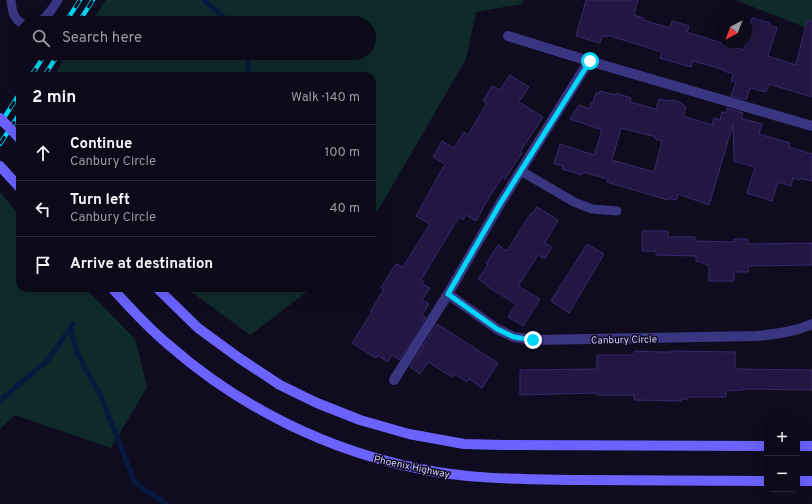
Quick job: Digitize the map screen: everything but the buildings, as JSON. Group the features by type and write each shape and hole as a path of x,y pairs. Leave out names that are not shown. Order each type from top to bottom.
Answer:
{"main road":[{"path":"0,118 16,135"},
{"path":"0,166 16,184"},
{"name":"Phoenix Highway","path":"116,292 170,346 219,385 262,411 320,439 370,457 421,469 464,476 510,479 764,481"},
{"path":"161,292 198,328 239,358 280,385 317,403 360,420 409,434 464,444 764,446"},
{"path":"800,446 812,446"},
{"path":"800,481 812,481"}],"street":[{"path":"508,36 812,126"},
{"path":"394,380 448,294 521,171 590,61"},
{"name":"Canbury Circle","path":"448,294 497,329 514,337 533,340 756,336 779,334 812,324"}],"lane":[{"path":"11,0 12,13 16,18"},
{"path":"47,16 58,0"},
{"path":"521,171 574,202 592,209 618,211"}],"green space":[{"path":"106,0 525,0 522,4 476,12 466,59 376,212 376,72 56,72 64,60 376,60 376,16 95,16"},
{"path":"735,0 812,0 812,30"},
{"path":"0,192 16,211 16,292 89,292 135,339 147,387 111,448 15,415 0,429"},
{"path":"191,292 307,292 250,335"}],"waterway":[{"path":"204,0 223,16"},
{"path":"248,60 249,72"},
{"path":"0,400 48,360 73,324"},
{"path":"70,329 78,354 101,397 135,483 167,504"}],"railway":[{"path":"70,16 80,0"},
{"path":"83,16 93,0"},
{"path":"34,72 41,60"},
{"path":"47,72 54,60"},
{"path":"0,124 16,99"},
{"path":"0,144 16,119"}],"route":[{"path":"533,340 514,337 497,329 448,294 500,204 590,61"}]}
